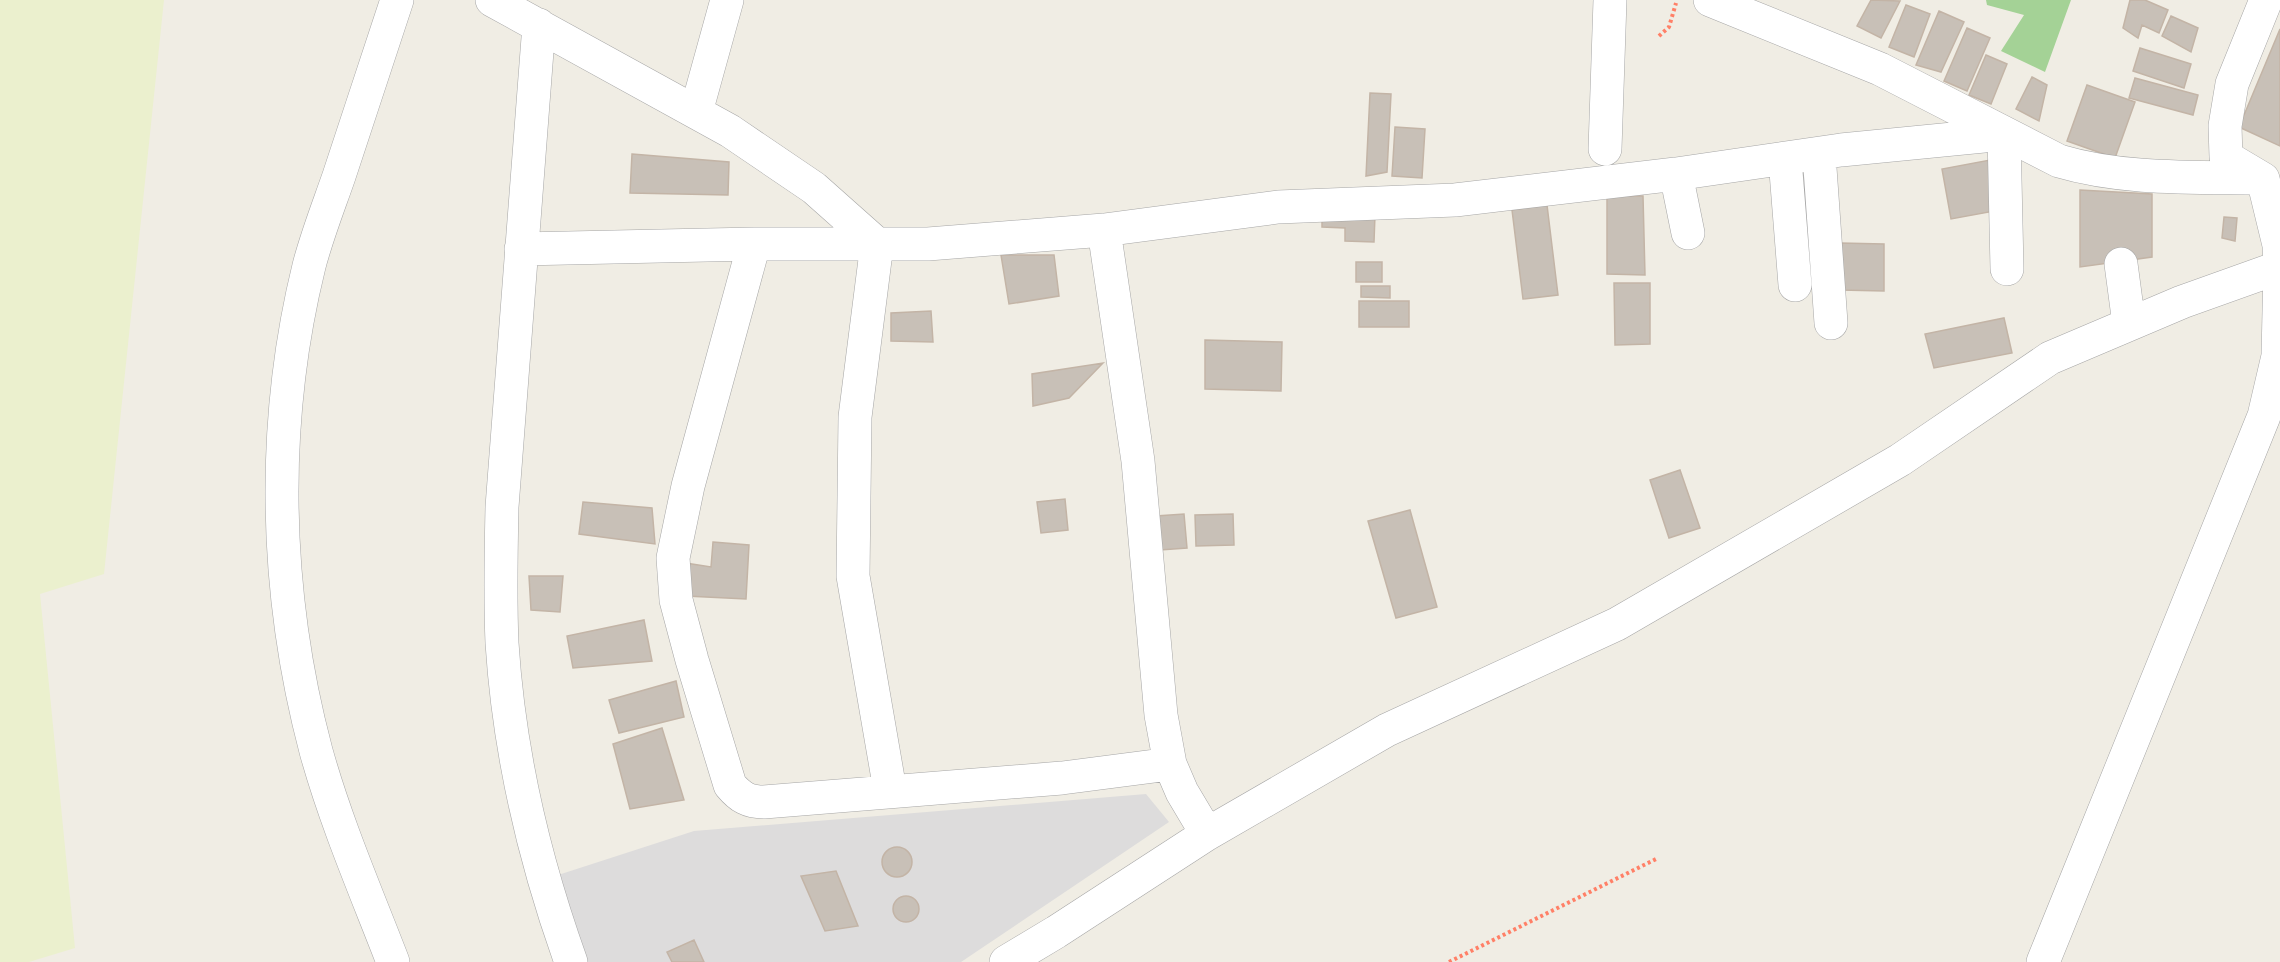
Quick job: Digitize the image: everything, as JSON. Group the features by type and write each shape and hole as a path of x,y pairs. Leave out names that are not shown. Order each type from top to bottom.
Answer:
{"street":[{"path":"393,962 334,811 316,751 291,631 282,508 283,447 288,385 297,324 310,264 397,0"},
{"path":"492,0 730,131 814,188 877,244"},
{"path":"696,112 727,0"},
{"path":"1605,149 1610,0"},
{"path":"1710,0 1880,69 2004,135 2059,161 2079,167 2156,176 2263,179"},
{"path":"2043,962 2264,416 2278,356 2280,267 2278,245 2263,179 2226,157 2225,126 2232,84 2265,0"},
{"path":"539,25 502,507 500,576 502,644 509,712 534,847 553,913 571,962"},
{"path":"521,249 754,244 928,244 1104,231 1278,207 1455,200 1676,174 1819,154 2004,135"},
{"path":"2004,135 2007,269"},
{"path":"1819,154 1831,323"},
{"path":"1785,159 1795,285"},
{"path":"1676,174 1688,233"},
{"path":"1104,231 1138,461 1161,715 1170,764 1182,792 1208,834"},
{"path":"754,244 688,486 673,558 676,600 730,785 739,796 752,802 764,802 890,790 1062,778 1170,764"},
{"path":"877,244 855,417 853,576 890,790"},
{"path":"2121,264 2129,324"},
{"path":"1006,962 1208,834 1387,729 1617,624 1900,460 2050,358 2182,302 2280,267"}],"path":[{"path":"1659,36 1669,27 1677,0"},
{"path":"1449,962 1656,859"}],"shaded area":[{"path":"1146,794 1169,822 961,962 587,962 555,876 694,831"}],"green space":[{"path":"0,0 164,0 104,574 40,594 75,948 29,962 0,962"},
{"path":"1986,0 2071,0 2045,72 2001,51 2024,15 1987,5"}],"building":[{"path":"1871,0 1900,1 1881,38 1857,26"},
{"path":"2130,0 2145,0 2168,10 2159,33 2142,25 2138,38 2123,28"},
{"path":"1906,5 1930,14 1914,57 1889,47"},
{"path":"1939,11 1964,22 1941,72 1916,65"},
{"path":"2171,16 2198,28 2191,52 2162,36"},
{"path":"1967,28 1990,38 1967,91 1944,81"},
{"path":"2280,29 2280,146 2239,127"},
{"path":"2140,48 2191,64 2184,88 2133,71"},
{"path":"1986,55 2007,64 1991,104 1969,95"},
{"path":"2032,77 2047,85 2039,121 2016,109"},
{"path":"2135,78 2198,95 2193,115 2129,98"},
{"path":"2087,85 2135,102 2115,158 2067,141"},
{"path":"1370,93 1391,94 1387,172 1366,176"},
{"path":"1395,127 1425,129 1422,178 1392,176"},
{"path":"632,154 729,162 728,195 630,193"},
{"path":"1990,160 2000,210 1951,219 1942,169"},
{"path":"2080,190 2152,194 2152,257 2080,267"},
{"path":"1607,196 1643,196 1645,275 1607,274"},
{"path":"1547,205 1558,295 1523,299 1512,210"},
{"path":"1322,213 1375,215 1374,242 1345,241 1345,228 1322,227"},
{"path":"2224,217 2237,218 2235,241 2222,238"},
{"path":"1840,243 1884,244 1884,291 1840,290"},
{"path":"1001,255 1054,255 1059,296 1009,304"},
{"path":"1356,262 1382,262 1382,282 1356,282"},
{"path":"1614,283 1650,283 1650,344 1615,345"},
{"path":"1361,286 1390,286 1390,298 1361,297"},
{"path":"1359,301 1409,301 1409,327 1359,327"},
{"path":"931,311 933,342 891,341 891,313"},
{"path":"2004,318 2012,353 1934,368 1925,334"},
{"path":"1205,340 1282,342 1281,391 1205,389"},
{"path":"1103,363 1069,398 1033,406 1032,374"},
{"path":"1680,470 1700,528 1669,538 1650,480"},
{"path":"1065,499 1068,530 1041,533 1037,502"},
{"path":"583,502 652,508 655,544 579,534"},
{"path":"1410,510 1437,607 1396,618 1368,521"},
{"path":"1184,514 1187,548 1160,550 1156,516"},
{"path":"1233,514 1234,545 1196,546 1195,515"},
{"path":"713,542 749,545 746,599 686,596 685,563 711,567"},
{"path":"529,576 563,576 560,612 531,610"},
{"path":"644,620 652,661 573,668 567,636"},
{"path":"676,681 684,717 619,733 609,700"},
{"path":"662,728 684,800 630,809 613,744"},
{"path":"897,847 908,851 912,862 908,873 897,877 886,873 882,862 886,851"},
{"path":"836,871 858,926 825,931 801,876"},
{"path":"906,896 915,900 919,909 915,918 906,922 897,918 893,909 897,900"},
{"path":"694,940 704,962 672,962 667,952"}]}
